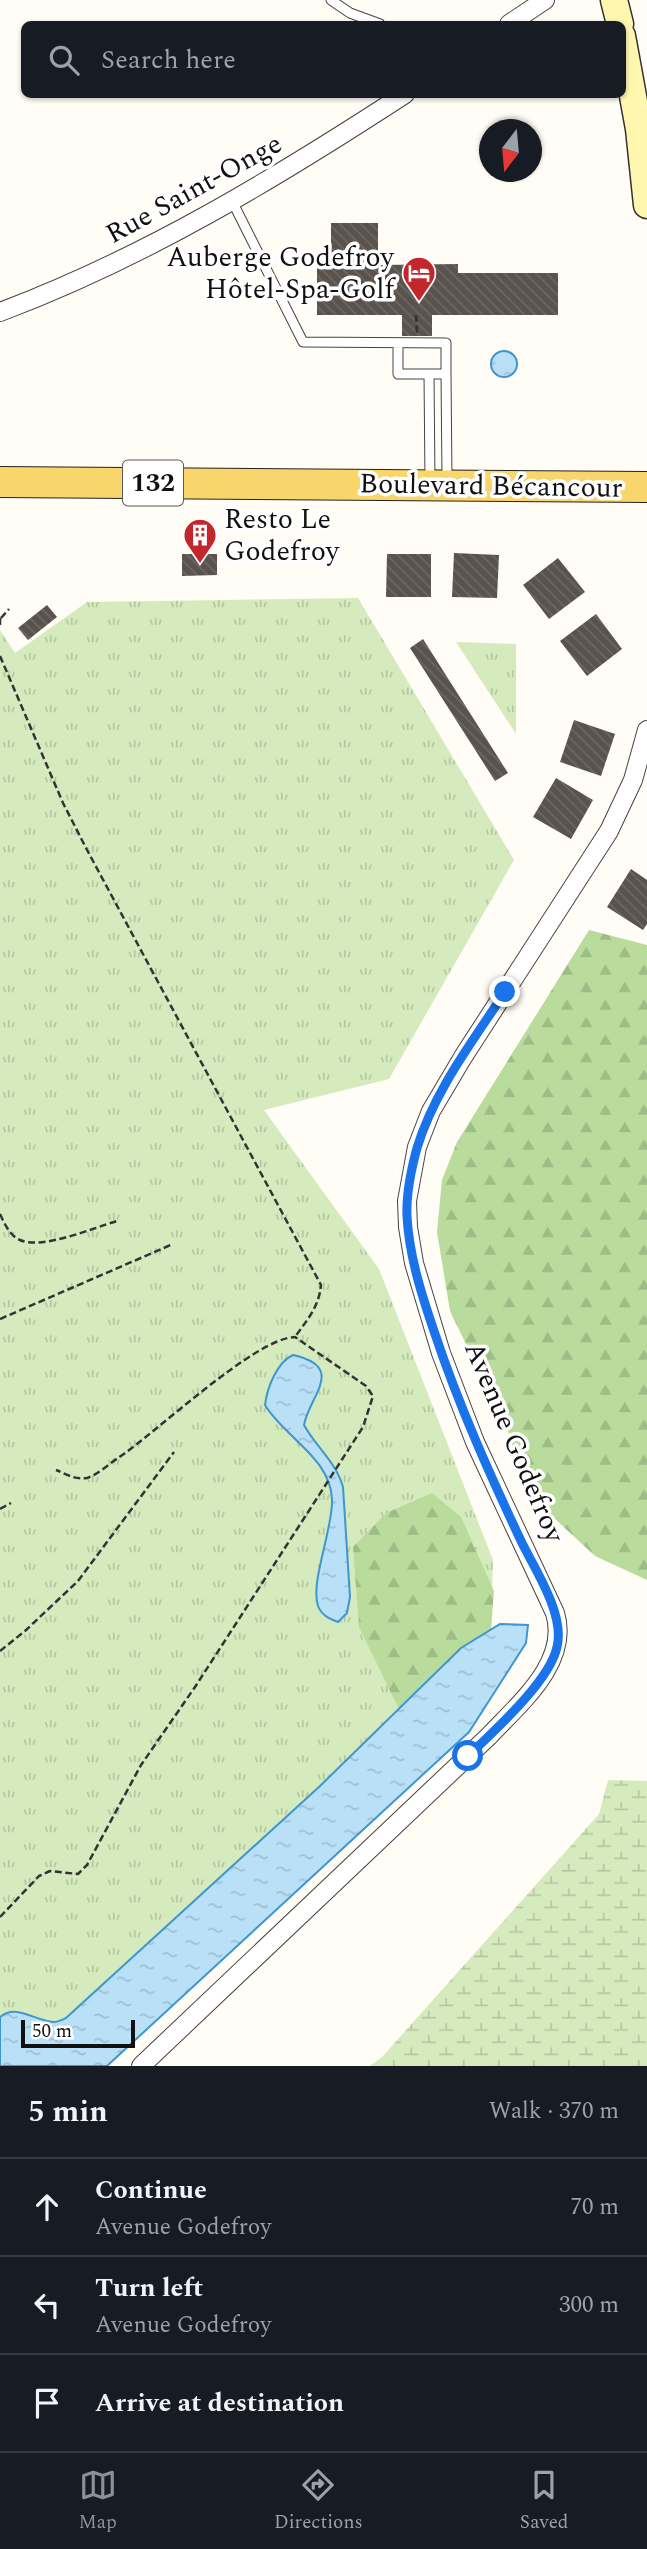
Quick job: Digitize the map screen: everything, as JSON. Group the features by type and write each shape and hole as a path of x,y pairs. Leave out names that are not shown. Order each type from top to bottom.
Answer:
{"main road":[{"name":"Boulevard Bécancour","path":"0,481 647,487"}],"street":[{"path":"514,21 545,0"},
{"path":"614,0 619,21"},
{"path":"626,58 639,129 647,205"},
{"name":"Rue Saint-Onge","path":"0,312 104,269 232,201 397,98"},
{"name":"Avenue Godefroy","path":"141,2066 489,1736 534,1685 556,1653 559,1635 555,1613 475,1442 427,1309 409,1241 407,1201 417,1147 431,1111 609,831 633,780 647,730"}],"lane":[{"path":"331,0 350,13 372,21"},
{"path":"232,201 303,342 446,343 439,485"},
{"path":"398,343 398,374 446,374"},
{"path":"429,374 439,485"}],"path":[{"path":"416,315 417,343"},
{"path":"0,628 1,618 9,609"},
{"path":"0,656 63,803 321,1285 320,1298 315,1309 295,1338"},
{"path":"0,1214 11,1234 20,1241 38,1244 117,1221"},
{"path":"0,1319 173,1244"},
{"path":"0,1917 39,1876 50,1871 78,1874 87,1865 141,1765 195,1687 363,1427 373,1396 366,1386 295,1338 283,1338 249,1356 128,1452 90,1477 77,1479 56,1470"},
{"path":"0,1651 25,1632 78,1581 174,1452"},
{"path":"0,1509 11,1503"}],"green space":[{"path":"358,598 514,860 389,1079 264,1110 379,1269 493,1560 491,1629 461,1648 320,1786 66,2019 48,2021 20,2012 6,2013 0,2017 0,630 15,653 87,602"},
{"path":"456,642 516,644 516,734"},
{"path":"589,930 647,945 647,1580 595,1556 527,1493 508,1431 450,1311 437,1232 442,1180 457,1142"},
{"path":"432,1493 461,1517 494,1591 491,1629 461,1648 399,1709 359,1627 353,1547 386,1513"},
{"path":"608,1780 647,1781 647,2066 370,2066 382,2057 599,1814"}],"water":[{"path":"504,351 513,355 517,364 513,373 504,377 495,373 491,364 495,355"},
{"path":"293,1355 309,1360 318,1367 322,1375 321,1384 304,1425 331,1462 343,1487 350,1597 347,1613 338,1622 322,1612 316,1596 331,1512 330,1485 315,1460 273,1417 265,1405 274,1376 282,1363"},
{"path":"500,1624 528,1625 526,1643 469,1732 107,2066 0,2066 0,2017 6,2013 20,2012 55,2022 66,2018 320,1786 461,1648"}],"building":[{"path":"331,223 378,223 378,265 458,264 458,273 558,273 558,315 432,315 432,336 402,336 402,315 317,315 317,258 331,258"},
{"path":"454,553 499,555 497,598 452,597"},
{"name":"Resto Le Godefroy","path":"182,554 217,554 217,575 182,576"},
{"path":"387,554 431,554 431,597 386,597"},
{"path":"558,558 585,592 549,619 523,585"},
{"path":"47,605 57,617 28,640 18,628"},
{"path":"596,614 622,649 587,676 560,641"},
{"path":"423,639 508,773 495,781 410,648"},
{"path":"574,720 615,734 601,776 560,762"},
{"path":"556,778 593,800 571,839 533,817"},
{"path":"631,869 647,880 647,924 643,930 607,907"}],"place":[{"name":"Auberge Godefroy Hôtel-Spa-Golf","path":"419,303"},
{"name":"Resto Le Godefroy","path":"200,565"}],"route":[{"path":"468,1756 509,1715 545,1672 556,1653 558,1630 555,1613 475,1442 441,1353 409,1241 407,1201 417,1147 431,1111 505,992"}]}
